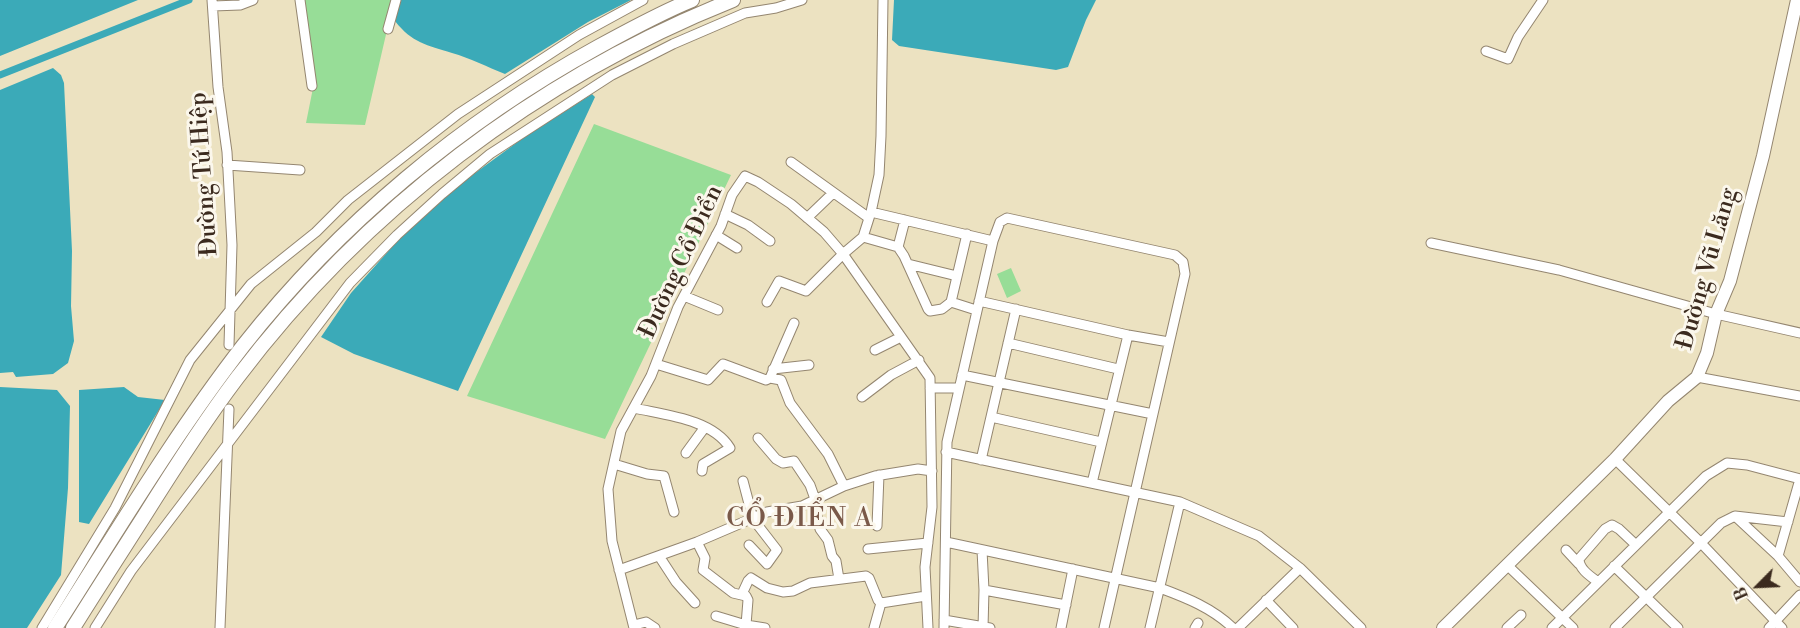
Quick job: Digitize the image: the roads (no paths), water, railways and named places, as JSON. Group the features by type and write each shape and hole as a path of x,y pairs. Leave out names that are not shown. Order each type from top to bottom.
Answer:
{"highway":[{"path":"55,628 188,421 244,345 299,281 337,242 414,172 493,112 576,59 630,29 692,0"},
{"path":"73,628 195,436 237,378 308,294 353,246 453,159 538,100 580,73 637,42 733,0"}],"main road":[{"name":"Đường Vũ Lăng","path":"1443,628 1615,459 1668,401 1697,377 1707,353 1716,314 1730,281 1757,179 1797,0"}],"street":[{"path":"213,3 240,5 253,0"},
{"path":"300,0 312,86"},
{"path":"388,29 396,0"},
{"path":"42,628 115,508 190,360 251,284 316,232 348,200 458,114 579,34 643,0"},
{"path":"95,628 131,571 350,283 397,235 490,154 612,75 673,44 745,13 776,8 802,0"},
{"path":"767,302 779,281 806,291 863,237 879,175 882,0"},
{"path":"1486,51 1508,59 1518,37 1543,0"},
{"name":"Đường Tứ Hiệp","path":"213,3 232,245 230,345"},
{"path":"791,162 832,193 870,215 905,220 993,241"},
{"path":"227,165 300,170"},
{"name":"Đường Cổ Điển","path":"634,627 612,542 608,489 621,431 656,364 684,296 716,235 732,195 745,176 758,182 824,232 843,254 930,378 932,507 926,558 928,628"},
{"path":"807,218 832,193"},
{"path":"725,214 748,225 770,241"},
{"path":"982,550 985,628 944,624 946,453 978,305 993,241 1000,222 1007,218 1175,255 1184,262 1185,274 1104,628"},
{"path":"898,248 905,220"},
{"path":"863,237 898,248 930,311 942,309 951,302 967,234"},
{"path":"716,235 737,248"},
{"path":"1431,243 1559,270 1716,314 1800,333"},
{"path":"908,264 957,276"},
{"path":"684,296 718,310"},
{"path":"951,302 1016,309 1128,335 1169,342"},
{"path":"981,460 1016,309"},
{"path":"656,364 708,380 723,364 766,380 771,374 794,323"},
{"path":"1092,483 1128,335"},
{"path":"875,350 901,337"},
{"path":"1008,343 1118,369"},
{"path":"862,397 891,375 919,360"},
{"path":"771,374 808,365"},
{"path":"771,374 781,380 790,403 828,454 844,486"},
{"path":"962,375 1153,414"},
{"path":"1697,377 1800,396"},
{"path":"930,388 959,388"},
{"path":"634,408 697,422 726,443 730,448 703,464 702,471"},
{"path":"220,628 228,409"},
{"path":"991,417 1101,442"},
{"path":"686,453 705,427"},
{"path":"758,438 776,459 783,463 794,461 806,477 820,529 828,540 836,561 839,579"},
{"path":"946,453 1180,502 1259,536 1300,568 1361,628"},
{"path":"1615,459 1701,543 1776,626 1800,596"},
{"path":"1552,628 1706,476 1727,463 1748,465 1800,479 1778,556"},
{"path":"614,464 647,474 664,476 674,512"},
{"path":"619,570 697,542 767,512 802,506 844,486 879,475 918,468 932,471"},
{"path":"877,526 879,475"},
{"path":"744,481 753,519 777,550 767,564 749,545"},
{"path":"1150,628 1180,502"},
{"path":"1615,628 1721,522 1735,516 1788,522"},
{"path":"1735,516 1778,556 1800,582"},
{"path":"1579,564 1580,559 1605,529 1612,525 1636,545"},
{"path":"697,542 705,558 704,570 733,593 746,596 748,600 746,625"},
{"path":"945,542 1160,588 1189,598 1210,610 1233,628"},
{"path":"868,549 928,543"},
{"path":"1566,550 1598,582"},
{"path":"659,556 676,582 695,603"},
{"path":"926,558 945,558"},
{"path":"1507,565 1573,628"},
{"path":"1614,566 1678,628"},
{"path":"1061,628 1073,568"},
{"path":"1238,628 1300,568"},
{"path":"742,594 747,581 751,578 767,588 783,592 793,591 810,583 866,576 881,603"},
{"path":"984,590 1065,605"},
{"path":"881,603 926,596"},
{"path":"1266,600 1293,628"},
{"path":"874,628 881,603"},
{"path":"1510,627 1521,615"},
{"path":"716,616 765,628"},
{"path":"634,627 646,622 655,628"}],"water":[{"path":"0,0 138,0 0,56"},
{"path":"400,0 631,0 588,22 505,74 414,39 395,21"},
{"path":"894,0 1096,0 1068,67 1056,70 899,46 892,40"},
{"path":"53,68 61,75 64,83 74,341 68,363 53,374 16,377 13,372 0,373 0,90"},
{"path":"592,94 595,97 458,391 354,354 321,337 351,293 401,237 456,187 523,138"},
{"path":"0,387 57,390 70,406 68,488 61,575 27,628 0,628"},
{"path":"124,387 138,397 165,400 89,524 79,522 79,390"}],"waterway":[{"path":"0,75 189,0"}],"district":[{"name":"CỔ ĐIỂN A","path":"800,520"}]}
